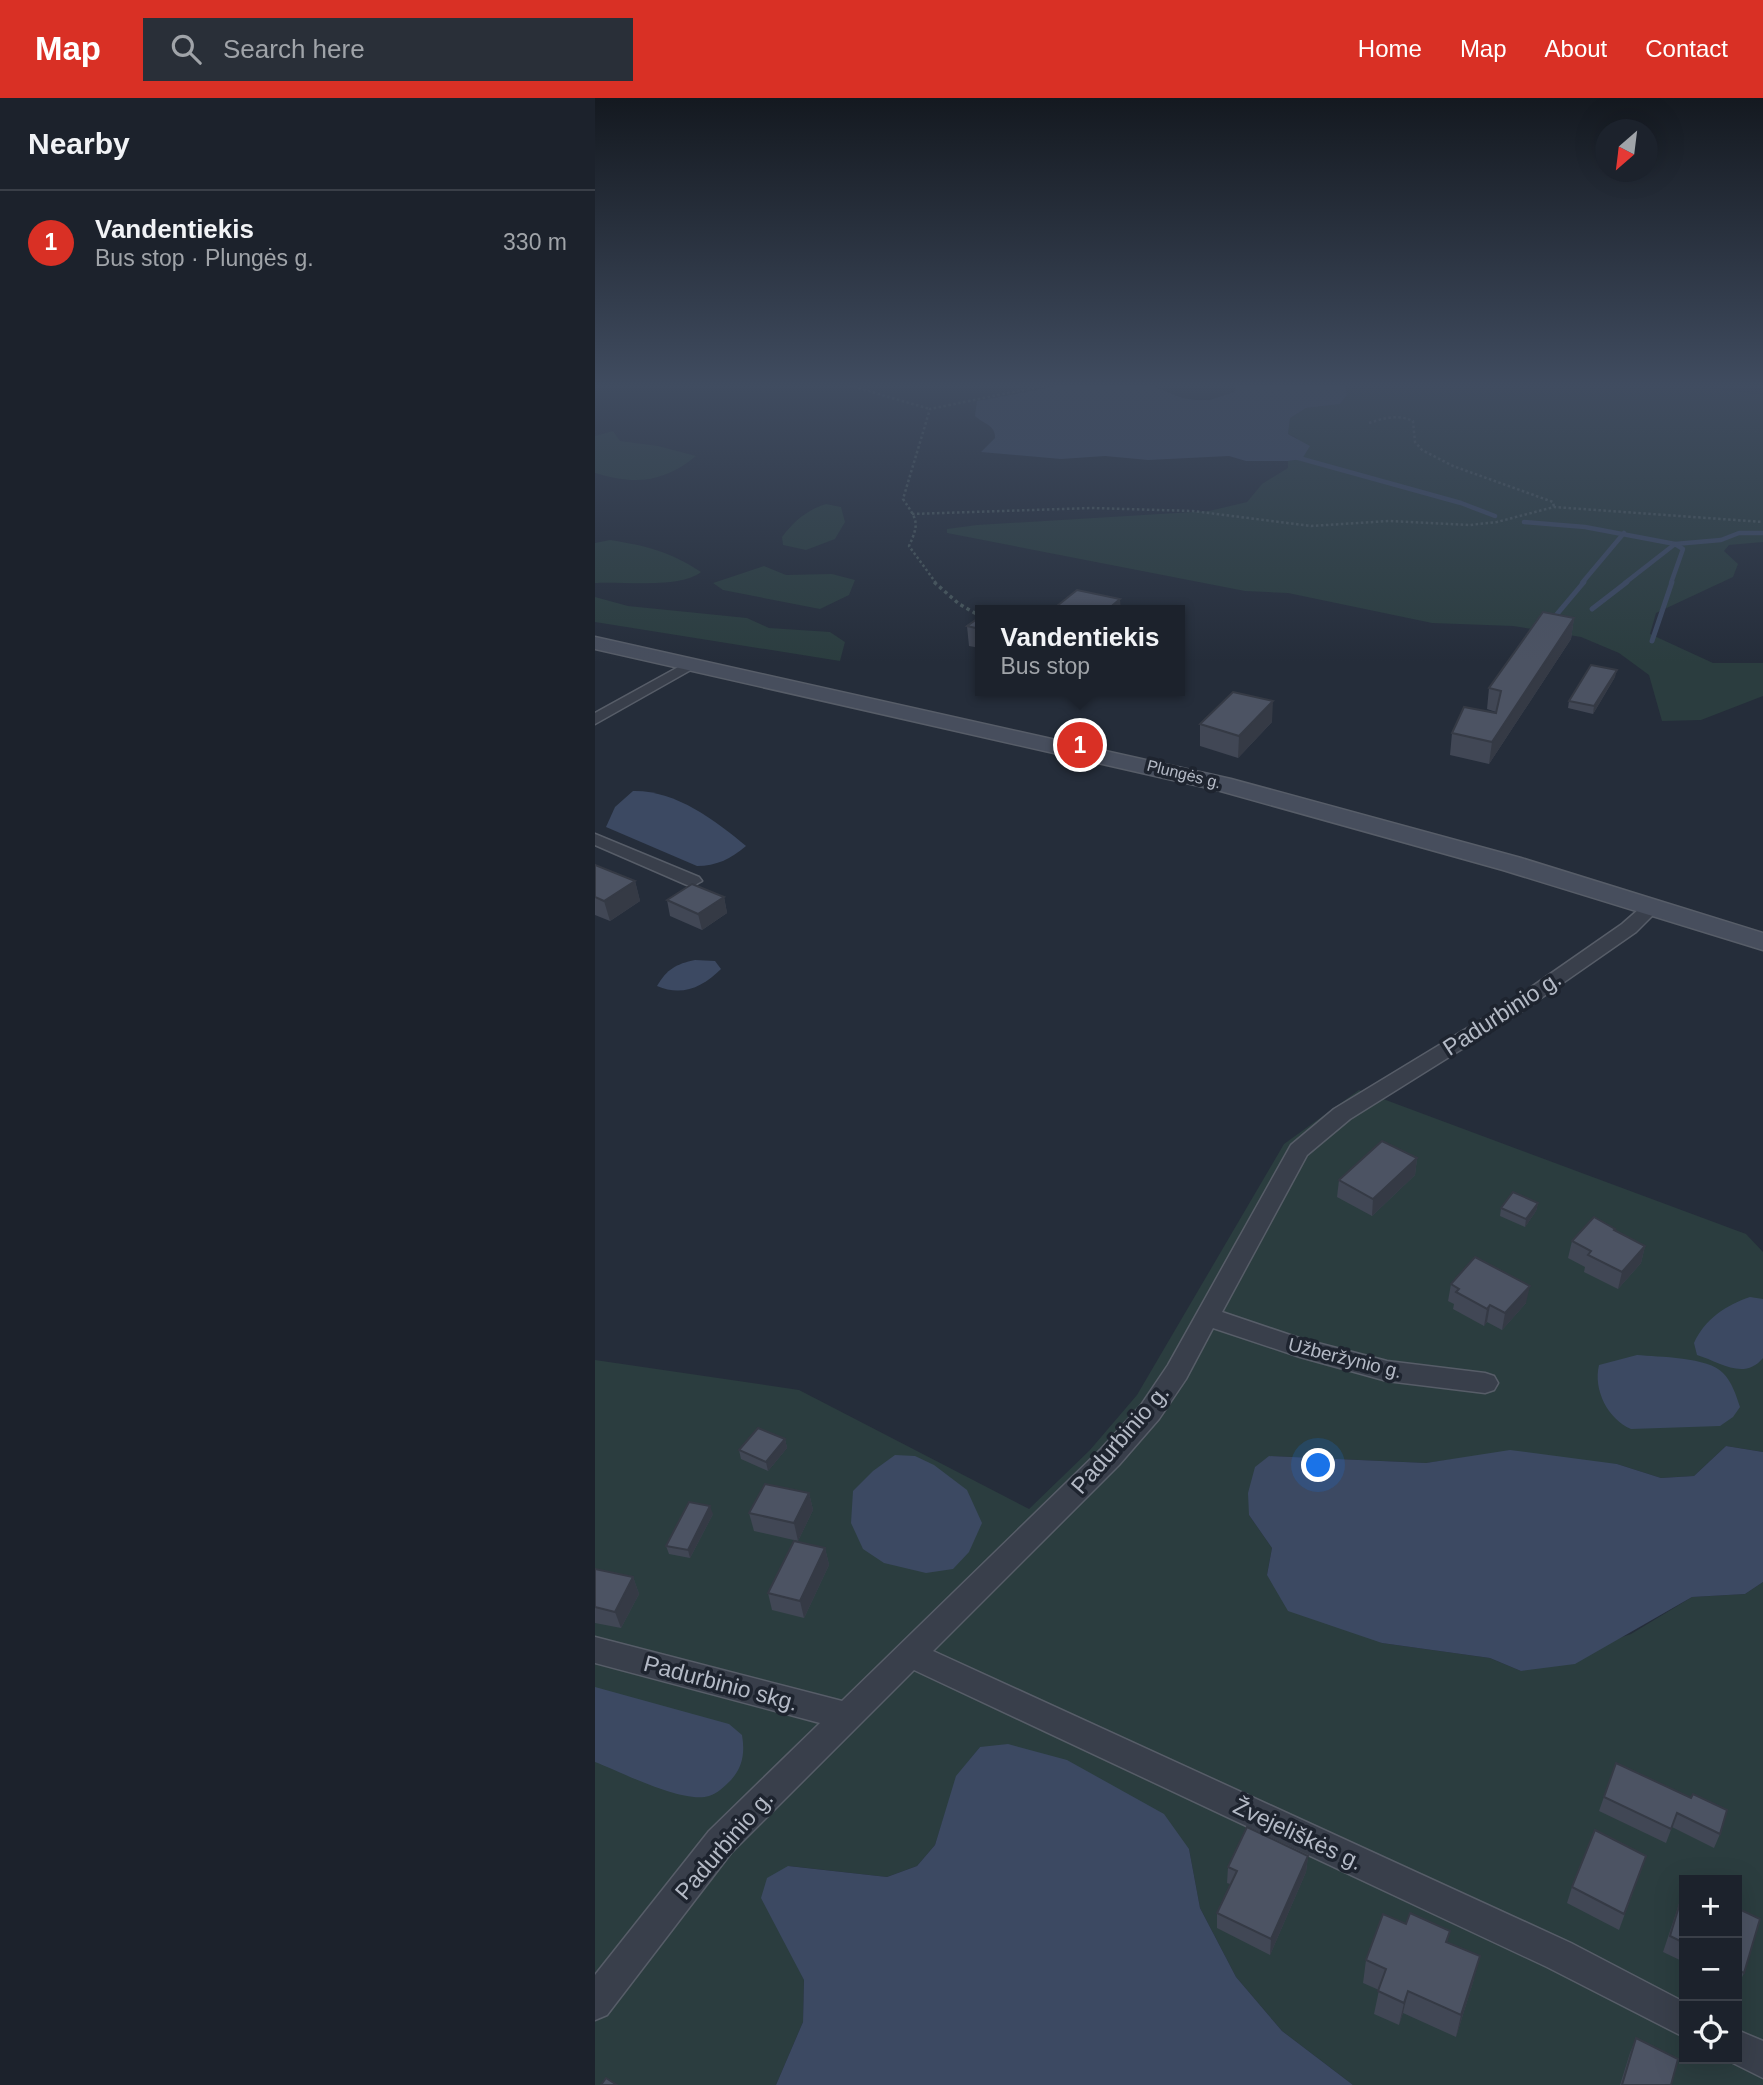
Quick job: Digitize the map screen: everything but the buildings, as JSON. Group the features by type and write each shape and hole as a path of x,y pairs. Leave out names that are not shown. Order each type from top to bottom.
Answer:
{"main road":[{"name":"Plungės g.","path":"595,643 1222,784 1403,832 1763,942"}],"street":[{"path":"595,719 691,664"},
{"path":"595,839 692,881"},
{"name":"Padurbinio g.","path":"595,2003 720,1842 1110,1457 1150,1412 1177,1372 1299,1150 1342,1114 1514,1008 1629,928 1652,907"},
{"name":"Užberžynio g.","path":"1208,1317 1300,1348 1387,1371 1485,1383"},
{"name":"Padurbinio skg.","path":"595,1650 847,1716"},
{"name":"Žvejeliškės g.","path":"909,1654 1559,1955 1679,2017"},
{"path":"1742,2050 1763,2060"}],"path":[{"path":"910,477 903,499 917,519 916,531 909,547 916,560 964,609 975,614"},
{"path":"1482,477 1553,502 1555,507"},
{"path":"912,514 1092,508 1193,511 1311,526 1389,521 1470,525 1497,522 1555,507 1763,522"}],"shaded area":[{"path":"608,477 657,477 636,480"},
{"path":"1274,477 1763,477 1763,542 1729,545 1724,551 1738,564 1733,577 1656,613 1650,634 1713,663 1763,663 1763,696 1701,720 1662,721 1649,675 1619,653 1581,637 1513,626 1432,623 1288,593 1245,591 947,533 947,529 977,525 1209,511 1247,502 1262,484"},
{"path":"826,504 841,507 845,522 835,539 806,550 783,545 782,537 796,521"},
{"path":"610,540 657,550 701,572 679,581 595,583 595,543"},
{"path":"764,566 786,575 832,574 855,580 849,595 820,609 723,590 713,583"},
{"path":"595,597 628,606 747,618 769,628 830,632 845,642 840,661 595,622"},
{"path":"1359,1090 1746,1234 1763,1252 1763,1452 1726,1446 1694,1476 1661,1478 1617,1464 1455,1459 1426,1463 1269,1456 1249,1515 1272,1548 1267,1575 1382,1643 1490,1658 1521,1671 1631,1634 1692,1597 1745,1594 1763,1582 1763,2085 1353,2085 1282,2031 1236,1977 1200,1908 1189,1849 980,1747 957,1776 935,1845 917,1866 887,1877 789,1866 787,1943 804,1980 803,2022 776,2085 595,2085 595,1360 799,1390 1029,1509 1090,1450 1137,1395 1284,1144"}],"water":[{"path":"633,791 664,796 694,808 746,846 723,861 697,866 606,827 615,807"},
{"path":"695,960 715,961 721,969 707,981 692,988 675,991 657,986 673,968"},
{"path":"1750,1297 1763,1299 1763,1358 1756,1365 1740,1369 1697,1355 1694,1343 1710,1320 1733,1304"},
{"path":"1637,1355 1683,1359 1716,1368 1729,1380 1740,1407 1733,1417 1720,1426 1631,1429 1615,1418 1604,1403 1598,1375 1599,1365"},
{"path":"1726,1446 1763,1452 1763,1582 1745,1594 1692,1597 1575,1664 1521,1671 1490,1658 1382,1643 1288,1611 1267,1575 1272,1548 1249,1515 1248,1493 1255,1467 1269,1456 1426,1463 1510,1450 1617,1464 1661,1478 1694,1476"},
{"path":"895,1455 915,1456 934,1465 967,1490 982,1523 969,1552 953,1569 926,1573 884,1563 863,1549 851,1523 853,1491 873,1471"},
{"path":"595,1687 729,1724 742,1735 741,1765 731,1780 718,1791 709,1796 698,1797 668,1791 595,1762"},
{"path":"1008,1744 1067,1760 1164,1814 1189,1849 1200,1908 1236,1977 1282,2031 1353,2085 776,2085 803,2022 804,1980 761,1898 767,1878 788,1866 887,1877 917,1866 935,1845 956,1776 980,1747"}],"waterway":[{"path":"1366,477 1461,503 1495,516"},
{"path":"1524,522 1585,527 1623,534"},
{"path":"1675,544 1721,540 1739,533 1763,533"},
{"path":"1582,583 1623,534"},
{"path":"1623,534 1675,544"},
{"path":"1625,583 1675,544"},
{"path":"1671,583 1683,549 1675,544"},
{"path":"1552,620 1584,582"},
{"path":"1592,609 1627,582"},
{"path":"1652,641 1672,582"}],"place":[{"name":"Vandentiekis","path":"1080,745"}]}
